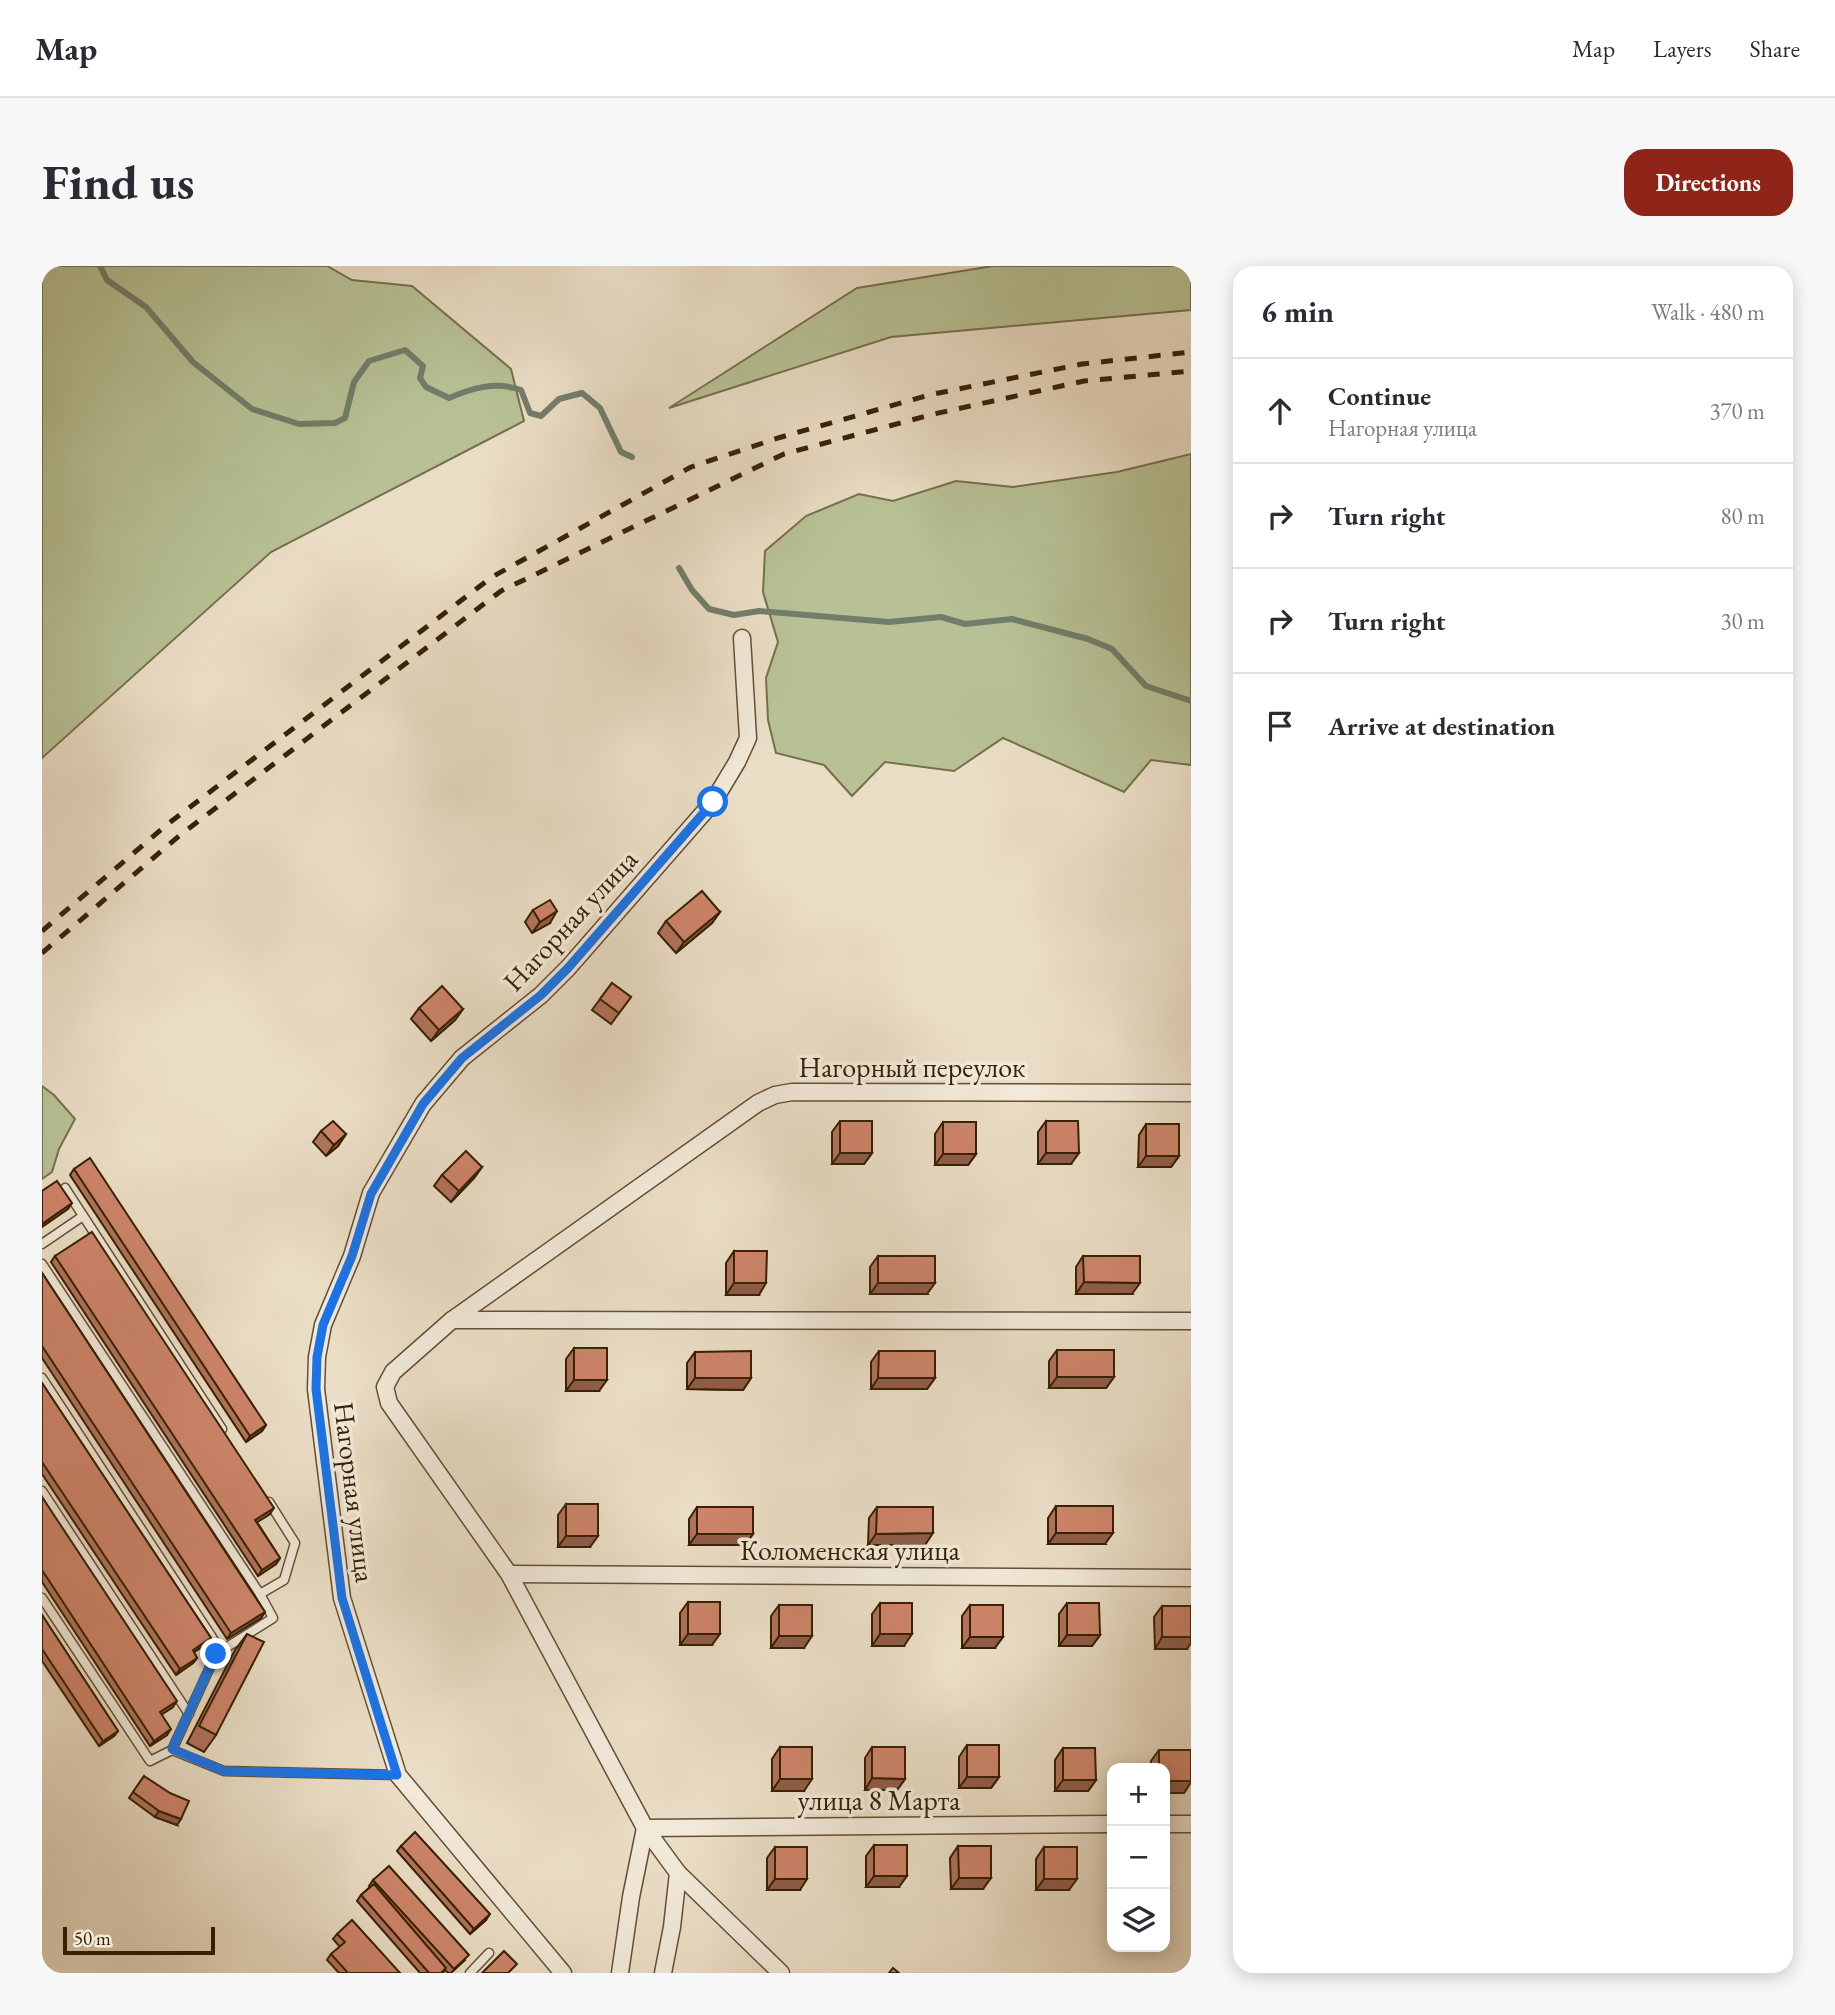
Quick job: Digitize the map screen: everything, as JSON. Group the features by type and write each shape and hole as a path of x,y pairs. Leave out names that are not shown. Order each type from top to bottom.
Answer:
{"street":[{"name":"Нагорная улица","path":"563,1973 397,1775 342,1598 316,1389 317,1357 323,1325 352,1256 371,1194 423,1104 462,1058 541,995 568,968 713,802 737,762 748,738 742,638"},
{"name":"Нагорный переулок","path":"509,1574 389,1403 385,1387 393,1372 452,1320 758,1103 775,1095 792,1092 1191,1093"},
{"path":"452,1320 1191,1321"},
{"path":"509,1574 646,1828 678,1872 781,1973"},
{"name":"Коломенская улица","path":"509,1574 1191,1578"},
{"path":"1170,1824 1191,1824"},
{"name":"улица 8 Марта","path":"646,1828 1107,1825"},
{"path":"620,1973 631,1898 646,1828"},
{"path":"663,1973 672,1927 678,1872"}],"lane":[{"path":"65,1188 227,1438"},
{"path":"42,1244 83,1216"},
{"path":"42,1264 260,1594 273,1618 216,1654 172,1749 150,1761 42,1598"},
{"path":"42,1378 221,1651"},
{"path":"42,1491 189,1714"},
{"path":"260,1594 284,1580 295,1543 265,1496"},
{"path":"172,1749 224,1771 397,1775"},
{"path":"470,1973 489,1953"}],"green space":[{"path":"42,266 327,266 352,280 412,286 511,369 524,421 271,552 42,758"},
{"path":"993,266 1191,266 1191,310 891,337 669,408 857,288"},
{"path":"1191,454 1191,765 1151,760 1124,792 1003,738 954,771 885,762 852,796 824,765 776,753 768,720 766,678 778,642 763,592 765,551 806,516 859,494 893,501 956,481 1013,487 1117,472"},
{"path":"42,1086 54,1095 75,1119 59,1149 52,1172 42,1179"}],"building":[{"path":"702,891 720,912 684,942 666,921"},
{"path":"550,900 557,911 540,922 533,910"},
{"path":"612,983 631,997 619,1013 600,999"},
{"path":"442,986 463,1009 439,1030 419,1008"},
{"path":"333,1121 346,1134 334,1145 321,1131"},
{"path":"840,1121 872,1121 872,1153 840,1153"},
{"path":"1046,1121 1078,1121 1079,1153 1046,1153"},
{"path":"943,1122 976,1122 976,1154 943,1154"},
{"path":"1146,1124 1179,1124 1179,1156 1146,1156"},
{"path":"466,1151 482,1167 459,1191 442,1175"},
{"path":"90,1158 266,1425 250,1436 74,1169"},
{"path":"57,1181 72,1203 42,1224 42,1191"},
{"path":"92,1232 274,1508 255,1520 280,1558 262,1570 55,1256"},
{"path":"734,1251 767,1251 766,1283 734,1283"},
{"path":"878,1256 935,1256 935,1283 878,1283"},
{"path":"1083,1256 1140,1256 1140,1283 1084,1282"},
{"path":"42,1273 265,1612 231,1633 42,1346"},
{"path":"574,1348 607,1348 607,1380 574,1380"},
{"path":"1057,1350 1114,1350 1114,1377 1057,1377"},
{"path":"751,1351 751,1378 695,1378 695,1352"},
{"path":"879,1351 935,1351 935,1378 878,1378"},
{"path":"42,1383 211,1638 193,1650 197,1658 180,1669 42,1462"},
{"path":"42,1497 177,1701 160,1712 171,1729 154,1741 42,1570"},
{"path":"566,1504 598,1504 598,1536 566,1536"},
{"path":"1056,1506 1113,1506 1113,1533 1056,1533"},
{"path":"697,1507 753,1507 753,1534 697,1534"},
{"path":"877,1507 933,1507 933,1533 876,1534"},
{"path":"688,1602 720,1602 720,1634 688,1634"},
{"path":"880,1603 912,1603 912,1634 880,1634"},
{"path":"1067,1603 1099,1603 1100,1635 1067,1635"},
{"path":"779,1605 812,1605 812,1636 779,1636"},
{"path":"970,1605 1003,1605 1003,1637 970,1637"},
{"path":"1162,1606 1191,1606 1191,1637 1162,1637"},
{"path":"42,1615 118,1731 103,1741 42,1649"},
{"path":"247,1634 264,1642 216,1735 199,1726"},
{"path":"967,1745 999,1745 999,1777 967,1777"},
{"path":"780,1747 812,1747 812,1779 780,1779"},
{"path":"872,1747 905,1747 905,1779 872,1778"},
{"path":"1063,1748 1095,1748 1096,1780 1063,1780"},
{"path":"1159,1750 1191,1750 1191,1781 1170,1781 1170,1763 1159,1763"},
{"path":"144,1776 170,1793 189,1801 181,1819 159,1811 133,1792"},
{"path":"415,1832 490,1914 474,1929 401,1846"},
{"path":"874,1845 907,1845 907,1876 874,1876"},
{"path":"958,1846 991,1846 991,1878 959,1878"},
{"path":"775,1847 807,1847 807,1879 775,1879"},
{"path":"1044,1847 1077,1847 1077,1879 1044,1879"},
{"path":"389,1866 469,1955 454,1969 373,1880"},
{"path":"374,1884 446,1968 441,1973 429,1973 361,1895"},
{"path":"352,1920 400,1973 348,1973 331,1954 345,1942 337,1934"},
{"path":"504,1951 517,1964 508,1973 482,1973"}],"waterway":[{"path":"100,266 107,280 146,307 193,362 252,409 299,424 335,423 345,418 354,382 369,361 405,350 423,366 420,378 426,387 449,398 484,387 512,387 521,390 530,413 541,416 559,399 582,393 600,408 621,452 632,457"},
{"path":"679,568 692,590 709,609 734,615 759,611 889,622 941,617 965,624 1012,619 1088,639 1112,649 1146,686 1191,701"}],"railway":[{"path":"42,931 169,823 492,577 691,467 778,438 929,395 1082,364 1191,352"},
{"path":"42,953 179,836 501,591 784,454 934,414 1084,381 1191,371"}],"route":[{"path":"216,1654 172,1749 224,1771 397,1775 342,1598 316,1389 317,1357 323,1325 352,1256 371,1194 423,1104 462,1058 541,995 568,968 713,802"}]}
